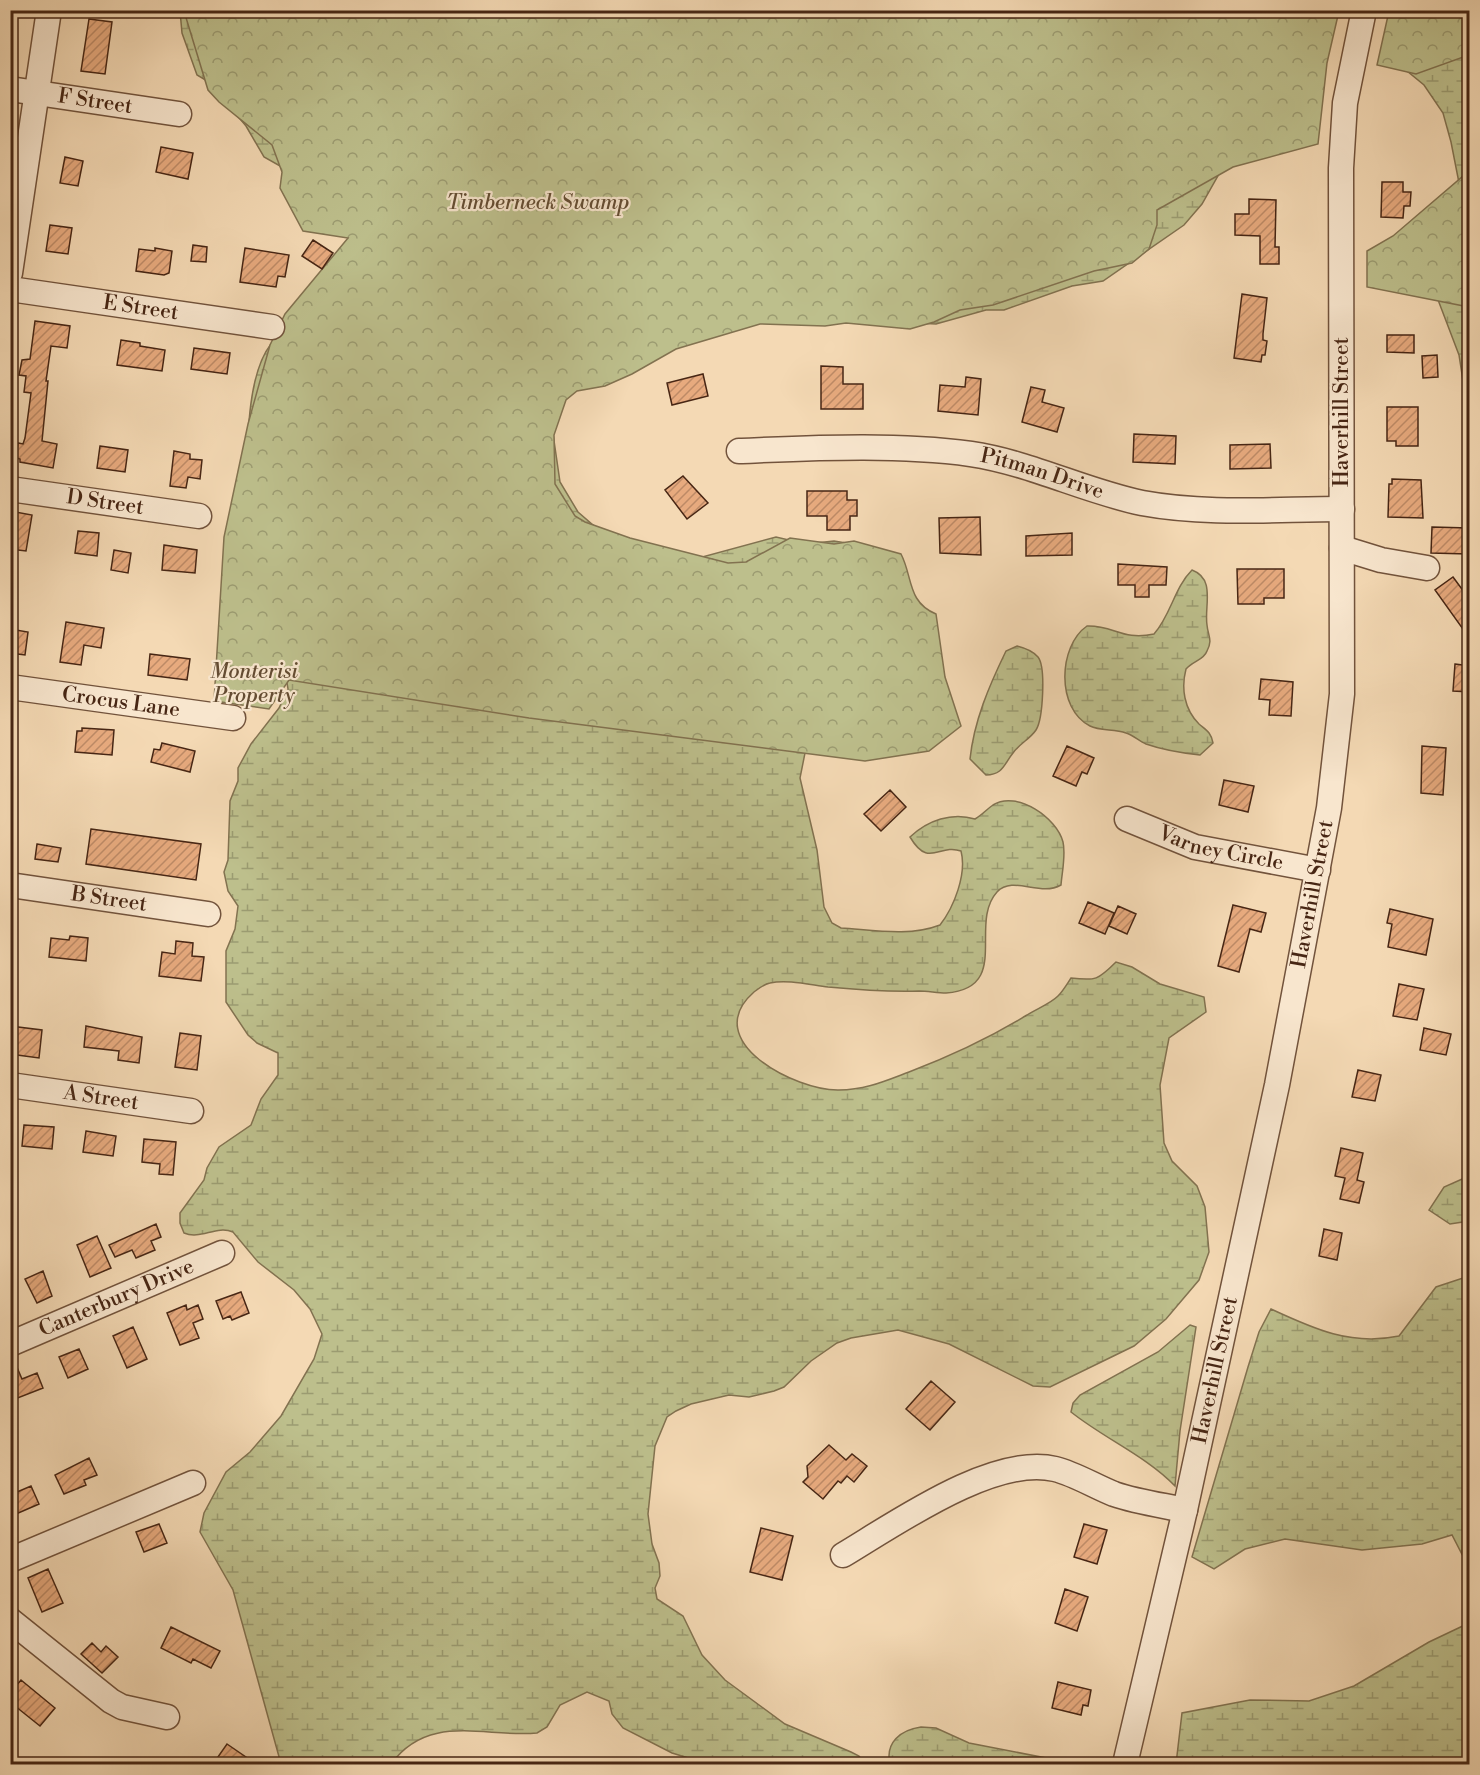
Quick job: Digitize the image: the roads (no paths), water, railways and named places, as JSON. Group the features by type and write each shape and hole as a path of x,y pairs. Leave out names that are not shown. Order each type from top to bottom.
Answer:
{"street":[{"path":"10,273 49,10"},
{"name":"Haverhill Street","path":"1125,1764 1185,1510 1277,1085 1318,870 1341,712 1341,168 1345,103 1364,10"},
{"name":"F Street","path":"10,89 180,114"},
{"name":"E Street","path":"10,290 272,327"},
{"name":"Pitman Drive","path":"740,451 820,448 931,450 999,459 1125,499 1153,505 1202,509 1342,509"},
{"name":"D Street","path":"10,489 199,516"},
{"path":"1342,548 1381,560 1427,568"},
{"name":"Crocus Lane","path":"10,687 233,718"},
{"name":"Varney Circle","path":"1127,819 1195,847 1318,870"},
{"name":"B Street","path":"10,885 208,914"},
{"name":"A Street","path":"10,1085 191,1111"},
{"name":"Canterbury Drive","path":"10,1344 222,1253"},
{"path":"843,1555 974,1482 1023,1467 1054,1469 1129,1499 1185,1510"},
{"path":"10,1560 193,1483"},
{"path":"10,1620 111,1701 122,1707 167,1718"}],"park label":[{"name":"Timberneck Swamp","path":"538,203"},
{"name":"Monterisi Property","path":"254,684"}]}
